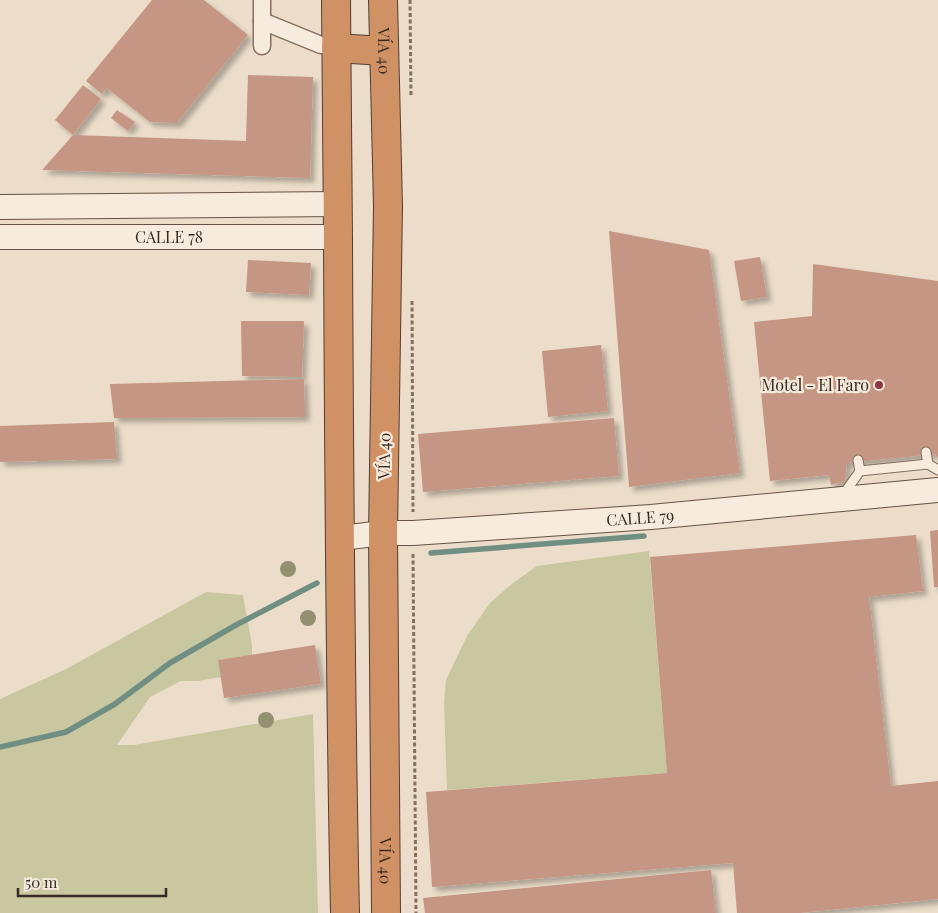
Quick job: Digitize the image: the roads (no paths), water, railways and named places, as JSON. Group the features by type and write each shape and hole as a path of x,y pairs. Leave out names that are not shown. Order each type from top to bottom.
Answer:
{"highway":[{"path":"336,0 325,45 338,204 338,470 341,538 341,703 345,913"},
{"name":"VÍA 40","path":"383,0 388,206 383,533 386,913"},
{"path":"325,45 383,51"}],"main road":[{"name":"CALLE 78","path":"0,207 338,204"},
{"name":"CALLE 78","path":"0,238 338,237"},
{"name":"CALLE 79","path":"341,538 383,533 413,533 651,518 938,490"}],"street":[{"path":"262,0 262,46"},
{"path":"262,21 325,45"}],"lane":[{"path":"926,452 928,464"},
{"path":"840,499 860,472 858,460"},
{"path":"860,472 928,464 938,470"}],"waterway":[{"path":"431,553 644,536"},
{"path":"0,747 66,732 115,704 170,663 236,625 317,583"}],"place":[{"name":"Motel - El Faro","path":"879,385"}]}
